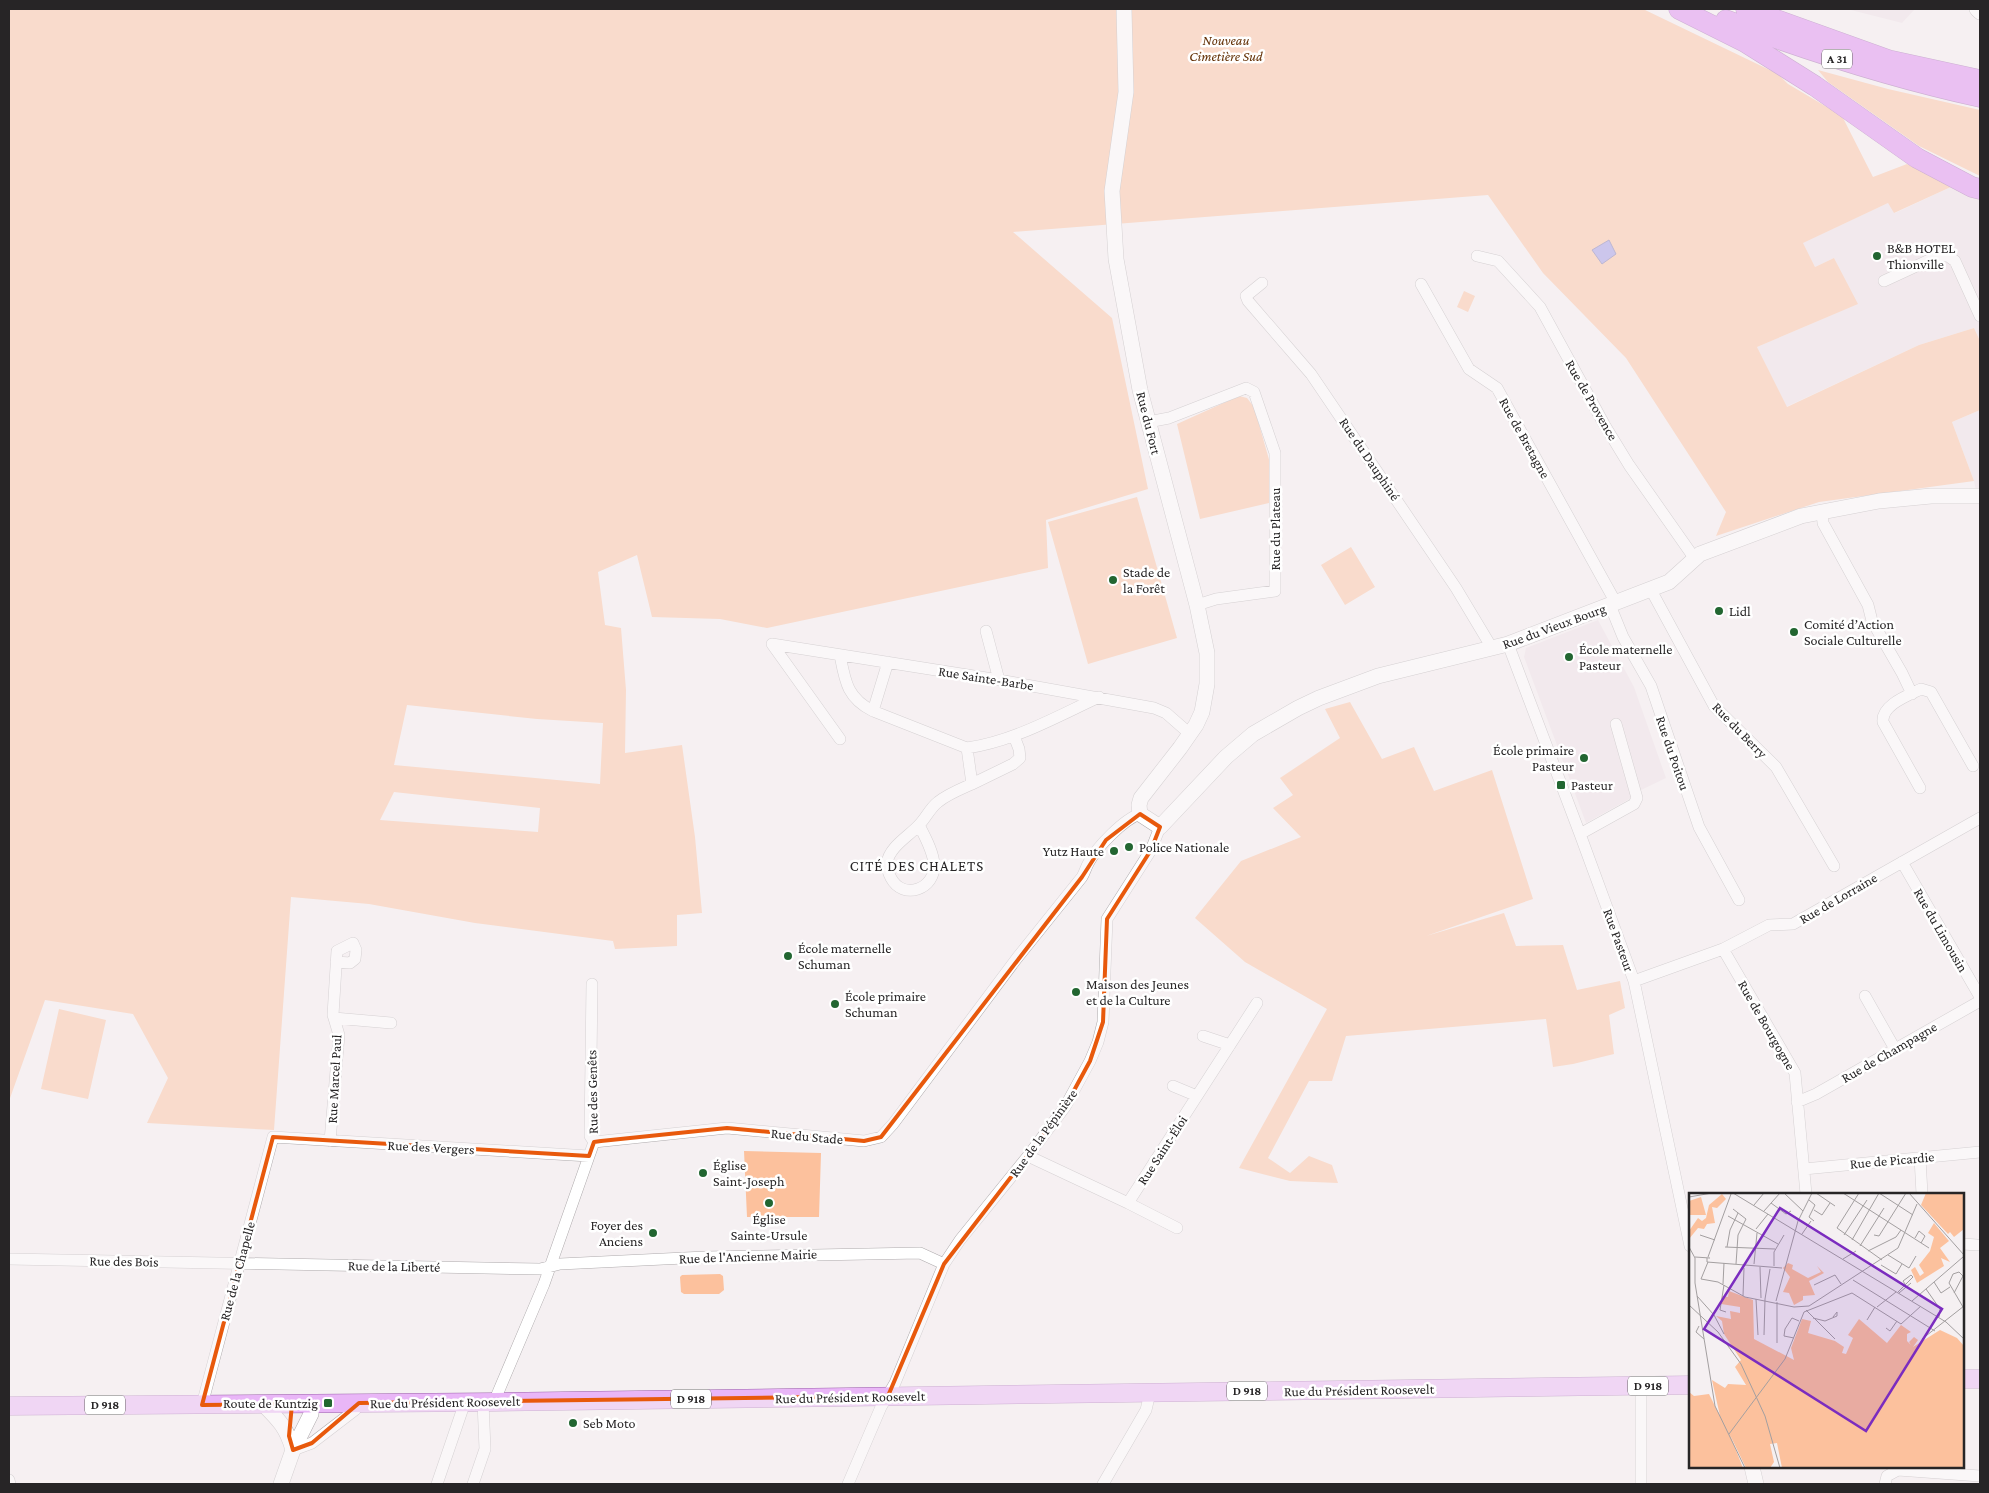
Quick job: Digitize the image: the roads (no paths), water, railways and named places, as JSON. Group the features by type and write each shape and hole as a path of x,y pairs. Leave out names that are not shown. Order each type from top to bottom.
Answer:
{"highway":[{"path":"1679,9 1753,47 1815,86 1917,158 1972,187 1980,189"},
{"name":"A 31","path":"1698,9 1843,61 1980,97"},
{"name":"A 31","path":"1746,9 1888,60 1980,80"}],"main road":[{"path":"1964,1379 1980,1379"},
{"name":"Rue du Président Roosevelt","path":"9,1406 488,1402 1689,1385"}],"street":[{"name":"Rue du Fort","path":"1124,9 1126,92 1112,191 1116,259 1140,390 1197,605 1207,653 1207,684 1202,712 1190,734 1141,798 1139,805 1140,814"},
{"path":"1977,9 1980,12"},
{"name":"Rue de Provence","path":"1477,256 1498,261 1540,307 1629,465 1695,559"},
{"path":"1884,281 1938,256 1948,256 1955,261 1980,316"},
{"name":"Rue du Dauphiné","path":"1262,283 1246,296 1248,301 1311,374 1456,588 1492,648"},
{"name":"Rue de Bretagne","path":"1421,284 1468,369 1497,388 1613,604"},
{"name":"Rue du Plateau","path":"1148,422 1168,418 1246,388 1254,392 1275,453 1275,591 1216,599 1197,605"},
{"name":"Rue du Vieux Bourg","path":"1160,826 1226,757 1253,734 1298,708 1378,676 1508,644 1651,590 1668,582 1700,554 1801,516 1879,501 1931,496 1980,496"},
{"path":"1822,512 1823,523 1868,605 1872,621 1912,694"},
{"name":"Rue du Berry","path":"1651,590 1714,706 1776,767 1834,866"},
{"name":"Rue du Poitou","path":"1613,604 1623,637 1651,686 1699,827 1738,900"},
{"path":"986,631 999,680"},
{"name":"Rue Sainte-Barbe","path":"840,739 772,644 999,680 1154,708 1166,712 1190,734"},
{"name":"Rue Pasteur","path":"1508,644 1634,980 1689,1241"},
{"path":"840,655 844,680 852,695 864,706 966,748 997,742 1014,736 1099,697"},
{"path":"873,711 888,662"},
{"path":"1920,788 1882,717 1888,708 1922,689 1931,692 1973,766"},
{"path":"1580,834 1634,804 1636,798 1616,724"},
{"path":"919,825 932,854 934,875 926,885 916,890 904,890 894,883 888,872 887,863 891,854 939,801 1013,764 1020,758 1014,736"},
{"path":"966,748 972,784"},
{"path":"1140,814 1160,826"},
{"name":"Rue du Stade","path":"594,1142 727,1128 864,1141 880,1137 894,1124 1017,958 1082,877 1087,864 1096,852 1127,820 1140,814"},
{"name":"Rue de Lorraine","path":"1634,980 1723,949 1769,925 1792,924 1980,818"},
{"name":"Rue de la Pépinière","path":"848,1484 944,1264 960,1240 1065,1108 1079,1083 1098,1042 1104,1004 1107,919 1150,850 1160,826"},
{"name":"Rue du Limousin","path":"1902,862 1980,999"},
{"name":"Rue de Bourgogne","path":"1723,949 1795,1073 1806,1193"},
{"name":"Rue Marcel Paul","path":"330,1141 339,1035 334,1018 336,962"},
{"name":"Rue des Genêts","path":"592,984 590,1136 594,1142"},
{"path":"1865,996 1895,1049"},
{"name":"Rue de Champagne","path":"1798,1102 1816,1094 1980,999"},
{"name":"Rue Saint-Éloi","path":"1128,1204 1257,1003"},
{"name":"Rue Marcel Paul","path":"334,1018 391,1023"},
{"path":"1203,1036 1230,1045"},
{"path":"1173,1086 1197,1096"},
{"name":"Rue des Vergers","path":"273,1137 589,1156"},
{"name":"Rue de la Chapelle","path":"202,1404 273,1137"},
{"path":"473,1484 485,1449 488,1402 550,1267 594,1142"},
{"name":"Rue de Picardie","path":"1804,1168 1980,1152"},
{"path":"1028,1156 1177,1228"},
{"path":"1920,1158 1922,1193"},
{"path":"1964,1244 1977,1245"},
{"name":"Rue de l'Ancienne Mairie","path":"550,1267 560,1264 705,1257 920,1253 944,1264"},
{"name":"Rue des Bois","path":"9,1259 239,1263"},
{"name":"Rue de la Liberté","path":"239,1263 540,1269 550,1267"},
{"path":"1641,1386 1641,1484"},
{"path":"1102,1484 1146,1410 1150,1393"},
{"path":"437,1484 465,1402"},
{"path":"291,1443 312,1443 355,1410 359,1403"},
{"path":"263,1404 283,1424 291,1443"},
{"path":"281,1484 291,1443 292,1404"},
{"path":"291,1443 311,1414 312,1404"},
{"path":"1752,1468 1756,1484"},
{"path":"1885,1484 1887,1476 1898,1470 1980,1476"},
{"path":"9,1480 10,1484"}],"place":[{"name":"B&B HOTEL Thionville","path":"1877,256"},
{"name":"Stade de la Forêt","path":"1113,580"},
{"name":"Lidl","path":"1719,611"},
{"name":"Comité d’Action Sociale Culturelle","path":"1794,632"},
{"name":"École maternelle Pasteur","path":"1569,657"},
{"name":"École primaire Pasteur","path":"1584,758"},
{"name":"Pasteur","path":"1561,785"},
{"name":"Police Nationale","path":"1129,847"},
{"name":"Yutz Haute","path":"1114,851"},
{"name":"École maternelle Schuman","path":"788,956"},
{"name":"Maison des Jeunes et de la Culture","path":"1076,992"},
{"name":"École primaire Schuman","path":"835,1004"},
{"name":"Église Saint-Joseph","path":"703,1173"},
{"name":"Église Sainte-Ursule","path":"769,1203"},
{"name":"Foyer des Anciens","path":"653,1233"},
{"name":"Route de Kuntzig","path":"328,1403"},
{"name":"Seb Moto","path":"573,1423"}],"district":[{"name":"CITÉ DES CHALETS","path":"917,866"}],"park label":[{"name":"Nouveau Cimetière Sud","path":"1226,48"}]}
